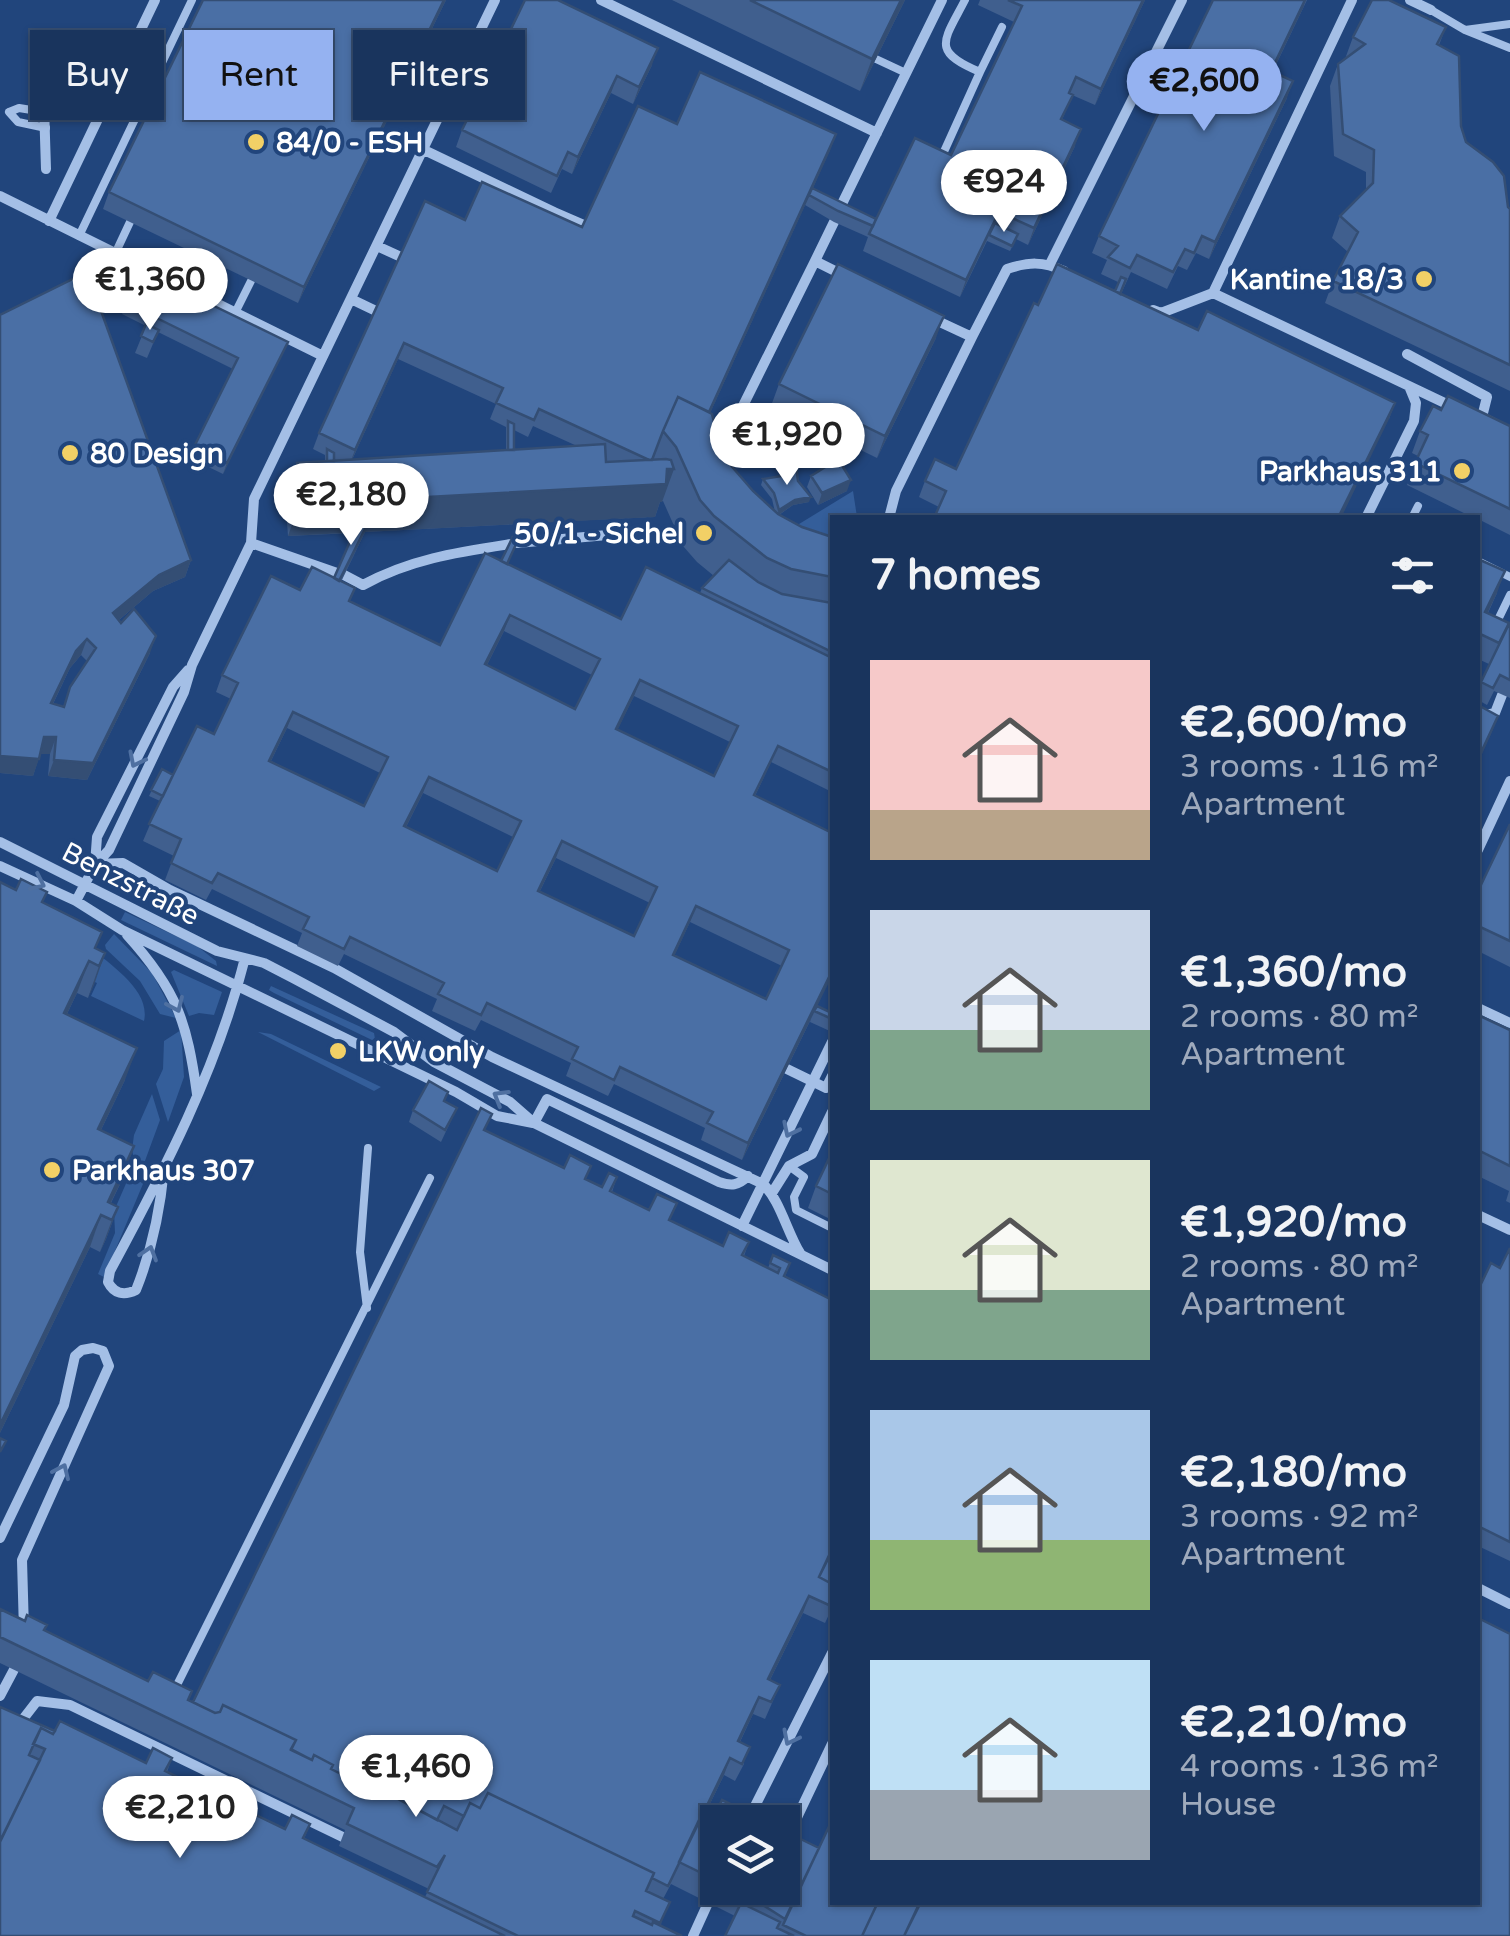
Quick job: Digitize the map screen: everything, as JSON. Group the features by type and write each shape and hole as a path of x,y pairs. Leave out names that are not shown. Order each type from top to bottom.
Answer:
{"street":[{"path":"49,221 154,0"},
{"path":"94,864 110,850 184,692 192,666 251,543 254,499 495,0"},
{"path":"601,0 814,111 877,133"},
{"path":"730,432 942,0"},
{"path":"1050,264 1182,0"},
{"path":"1144,306 1161,313 1213,293 1352,0"},
{"path":"1410,0 1432,10"},
{"path":"45,120 46,169"},
{"path":"422,150 511,197 584,226"},
{"path":"0,196 322,356"},
{"path":"545,230 554,212"},
{"path":"377,246 401,257"},
{"path":"815,262 865,286"},
{"path":"890,515 907,458 1007,270 1026,262 1050,264 1079,277"},
{"path":"1213,293 1450,406 1457,426"},
{"path":"351,299 376,311"},
{"path":"916,310 972,337"},
{"path":"1406,354 1487,398 1482,418 1510,431"},
{"path":"1367,515 1414,421 1416,403 1409,386"},
{"path":"251,543 364,585 429,557 514,543 630,532"},
{"path":"76,901 94,864 97,837 174,687 192,666"},
{"path":"1480,712 1496,712 1502,695"},
{"path":"1480,846 1510,781"},
{"path":"110,811 122,808 125,816"},
{"name":"Benzstraße","path":"0,842 216,951 293,978 394,1032 434,1062 510,1102 534,1123"},
{"path":"94,864 123,863 170,890 334,968 492,1057 748,1176 768,1189 801,1254"},
{"name":"Benzstraße","path":"0,866 76,901 122,930 238,988 456,1092 497,1116 534,1123"},
{"name":"Benzstraße","path":"122,930 160,974 178,1004 191,1048 197,1095"},
{"path":"164,1169 160,1217 150,1252 136,1290 122,1294 112,1290 108,1282 110,1271 164,1169 197,1095 227,1024 244,958"},
{"path":"1480,1009 1510,1023"},
{"path":"768,1189 830,1047"},
{"path":"786,1069 826,1088 830,1080"},
{"path":"748,1176 741,1184 718,1182 547,1099 534,1123 830,1269"},
{"path":"742,1226 790,1166 812,1154 830,1116"},
{"path":"1480,1216 1510,1230"},
{"path":"0,1538 64,1405 76,1356 82,1350 103,1351 109,1366 22,1560 24,1634 20,1657 0,1696"},
{"path":"1480,1589 1510,1604"},
{"path":"756,1805 830,1657"},
{"path":"20,1724 37,1701 70,1705 364,1848"},
{"path":"800,1811 830,1748"},
{"path":"693,1936 707,1905"}],"lane":[{"path":"79,236 192,0"},
{"path":"965,0 947,36 946,51 953,61 980,72"},
{"path":"1432,10 1465,30 1510,48"},
{"path":"1465,30 1510,24"},
{"path":"942,156 1002,27"},
{"path":"876,59 906,73"},
{"path":"30,110 9,112 18,122 46,128"},
{"path":"115,254 130,222"},
{"path":"174,284 190,251"},
{"path":"192,293 209,260"},
{"path":"235,313 251,280"},
{"path":"1414,515 1418,506"},
{"path":"1480,562 1510,577"},
{"path":"1488,639 1510,596"},
{"path":"366,1308 360,1252 368,1148"},
{"path":"790,1166 804,1177 794,1197 796,1210 830,1227"},
{"path":"166,1708 430,1178"},
{"path":"150,1742 158,1725"}],"shaded area":[{"path":"853,491 857,515 830,515 830,577 786,532"},
{"path":"125,912 197,946 217,966 121,920"},
{"path":"114,934 152,973 176,1018 160,1014 140,981 106,949"},
{"path":"90,947 135,989 145,1010 144,1021 91,996 97,983 90,980"},
{"path":"171,972 222,992 214,1015 189,1016"},
{"path":"271,986 374,1033 375,1039 274,993 269,990"},
{"path":"181,1030 184,1077 168,1122 156,1084 163,1069 164,1041"},
{"path":"258,1032 271,1034 381,1087 374,1091"},
{"path":"152,1094 160,1120 142,1169 148,1172 104,1277 98,1274 115,1233 114,1211 135,1163 134,1135"}],"building":[{"name":"84/0 - ESH","path":"203,0 444,0 429,30 353,30 353,120 385,120 304,287 109,192 144,120 164,120 164,80 184,39 184,120 333,120 333,30 188,30"},
{"path":"525,0 558,0 658,48 639,87 617,76 578,157 568,152 557,176 462,130 467,120 525,120 525,30 510,30"},
{"path":"750,0 901,0 872,59"},
{"path":"1008,0 1143,0 1101,89 1076,77 1069,93 1073,95 1061,119 1081,129 1034,228 999,212 966,280 869,234 915,138 951,155 1022,6"},
{"path":"1213,0 1305,0 1271,71 1293,81 1215,242 1202,236 1194,253 1185,249 1173,272 1137,255 1130,268 1108,257 1118,246 1099,236"},
{"path":"1372,0 1389,0 1446,27 1437,44 1459,56 1461,126 1466,142 1493,162 1504,176 1510,209 1510,365 1333,281 1358,232 1340,216 1373,183 1374,150 1343,134 1338,64 1365,44 1353,37"},
{"path":"700,72 836,134 709,412 678,397 649,460 539,409 534,420 496,403 503,388 404,343 355,450 319,433 425,201 465,220 482,182 582,227 638,106 677,124"},
{"path":"812,188 876,219 873,226 809,195"},
{"path":"995,223 1018,234 1012,246 989,235"},
{"path":"838,264 944,316 885,436 779,384"},
{"path":"1057,264 1198,330 1207,311 1395,403 1339,515 935,515 946,491 925,481 935,459 956,469 1034,303 1038,305"},
{"path":"142,271 288,342 227,463 194,447 238,358 126,303"},
{"name":"80 Design","path":"87,272 191,560 159,575 113,613 121,623 134,609 156,636 93,763 54,760 56,737 44,737 39,759 0,756 0,315","holes":["87,639 96,648 70,687 64,707 51,703 76,651"]},
{"path":"1121,277 1126,279 1120,294 1115,291"},
{"path":"146,324 159,330 153,342 141,336"},
{"name":"Parkhaus 311","path":"1448,396 1510,426 1510,509 1415,463 1428,435 1420,431 1433,406 1441,410"},
{"path":"678,397 712,414 728,462 753,491 778,514 830,536 830,577 791,569 767,558 714,516 700,500 676,447 663,431"},
{"path":"508,421 514,424 514,450 508,450"},
{"path":"605,444 606,462 666,459 671,460 674,469 667,469 666,484 299,504 297,463"},
{"path":"327,449 334,453 334,461 327,461"},
{"path":"838,459 851,480 822,493 811,476"},
{"path":"796,465 798,481 811,497 795,500 779,510 774,493 763,479 781,476"},
{"path":"522,518 528,518 507,564 501,561"},
{"path":"359,521 369,521 339,581 334,578"},
{"path":"485,553 621,619 646,567 830,657 830,771 778,746 754,795 830,832 830,975 748,1143 707,1123 713,1112 620,1067 614,1080 572,1059 578,1047 487,1003 481,1015 438,994 444,983 350,937 344,949 303,929 309,917 218,873 212,883 171,863 181,839 149,824 197,726 214,734 238,683 222,675 271,576 300,590 312,567 355,588 349,601 440,645","holes":["510,615 600,659 575,709 485,664","640,680 738,726 714,776 616,729","293,712 388,757 364,806 269,761","429,777 521,821 497,871 404,826","562,841 657,887 634,936 538,891","696,906 789,950 766,999 673,955"]},
{"path":"729,560 782,594 830,603 830,651 702,588"},
{"path":"1480,560 1505,571 1485,612 1509,623 1499,643 1480,634"},
{"path":"1510,622 1510,680 1500,675 1493,688 1481,682"},
{"path":"1480,706 1498,716 1480,755"},
{"path":"162,769 173,775 163,796 151,790"},
{"path":"1510,824 1510,941 1480,927 1480,887"},
{"name":"Parkhaus 307","path":"21,879 47,892 42,902 102,932 95,948 105,953 99,966 89,961 64,1013 137,1048 98,1129 134,1146 108,1202 118,1207 112,1220 101,1215 0,1425 0,882 16,890"},
{"path":"817,1006 830,1012 830,1018 814,1011"},
{"path":"1480,1016 1510,1030 1510,1166 1480,1151"},
{"path":"429,1081 448,1092 444,1101 457,1108 445,1130 413,1110"},
{"path":"481,1108 492,1114 484,1130 564,1168 570,1155 591,1166 585,1179 602,1187 609,1173 617,1177 610,1191 649,1210 657,1194 677,1203 669,1220 723,1246 729,1232 749,1242 742,1255 778,1273 780,1268 770,1263 773,1255 790,1263 784,1276 830,1299 830,1553 819,1577 830,1583 830,1606 809,1596 768,1679 780,1685 771,1702 759,1697 738,1741 750,1747 742,1764 730,1758 707,1805 700,1805 700,1820 668,1886 652,1878 654,1873 488,1793 480,1808 470,1803 464,1816 444,1806 437,1820 331,1769 333,1765 314,1755 312,1760 291,1750 296,1740 223,1705 215,1713 193,1702"},
{"path":"830,1156 830,1193 816,1186"},
{"path":"1510,1248 1510,1542 1480,1527 1480,1286 1491,1263 1500,1268"},
{"path":"828,1559 830,1560 830,1583 819,1577"},
{"path":"0,1609 25,1621 27,1615 47,1625 44,1630 148,1681 153,1672 192,1691 188,1700 215,1713 223,1705 296,1740 291,1749 312,1760 314,1755 333,1765 331,1769 457,1830 470,1803 480,1808 488,1793 654,1873 646,1891 670,1902 660,1923 635,1911 633,1916 682,1936 518,1936 427,1892 445,1855 437,1867 347,1824 354,1808 0,1637"},
{"path":"1480,1619 1510,1634 1510,1936 904,1936 920,1905 1480,1905"},
{"path":"0,1707 55,1731 53,1734 41,1728 29,1755 40,1760 0,1841"},
{"path":"60,1721 146,1763 153,1748 172,1758 165,1771 285,1829 292,1815 310,1824 303,1838 505,1936 0,1936 0,1842 45,1749 33,1744 41,1728 53,1734"},
{"path":"700,1818 700,1872 679,1862"},
{"path":"830,1824 830,1905 877,1905 862,1936 806,1936 783,1925 792,1905 800,1905 800,1889"},
{"path":"800,1839 819,1848 800,1888"},
{"path":"740,1905 745,1905 780,1922 777,1928 794,1936 725,1936"},
{"path":"763,1905 792,1905 785,1919"},
{"path":"877,1905 919,1905 904,1936 862,1936"}],"place":[{"name":"84/0 - ESH","path":"256,142"},
{"name":"Kantine 18/3","path":"1424,279"},
{"name":"80 Design","path":"70,453"},
{"name":"Parkhaus 311","path":"1462,471"},
{"name":"50/1 - Sichel","path":"704,533"},
{"name":"LKW only","path":"338,1051"},
{"name":"Parkhaus 307","path":"52,1170"}]}
